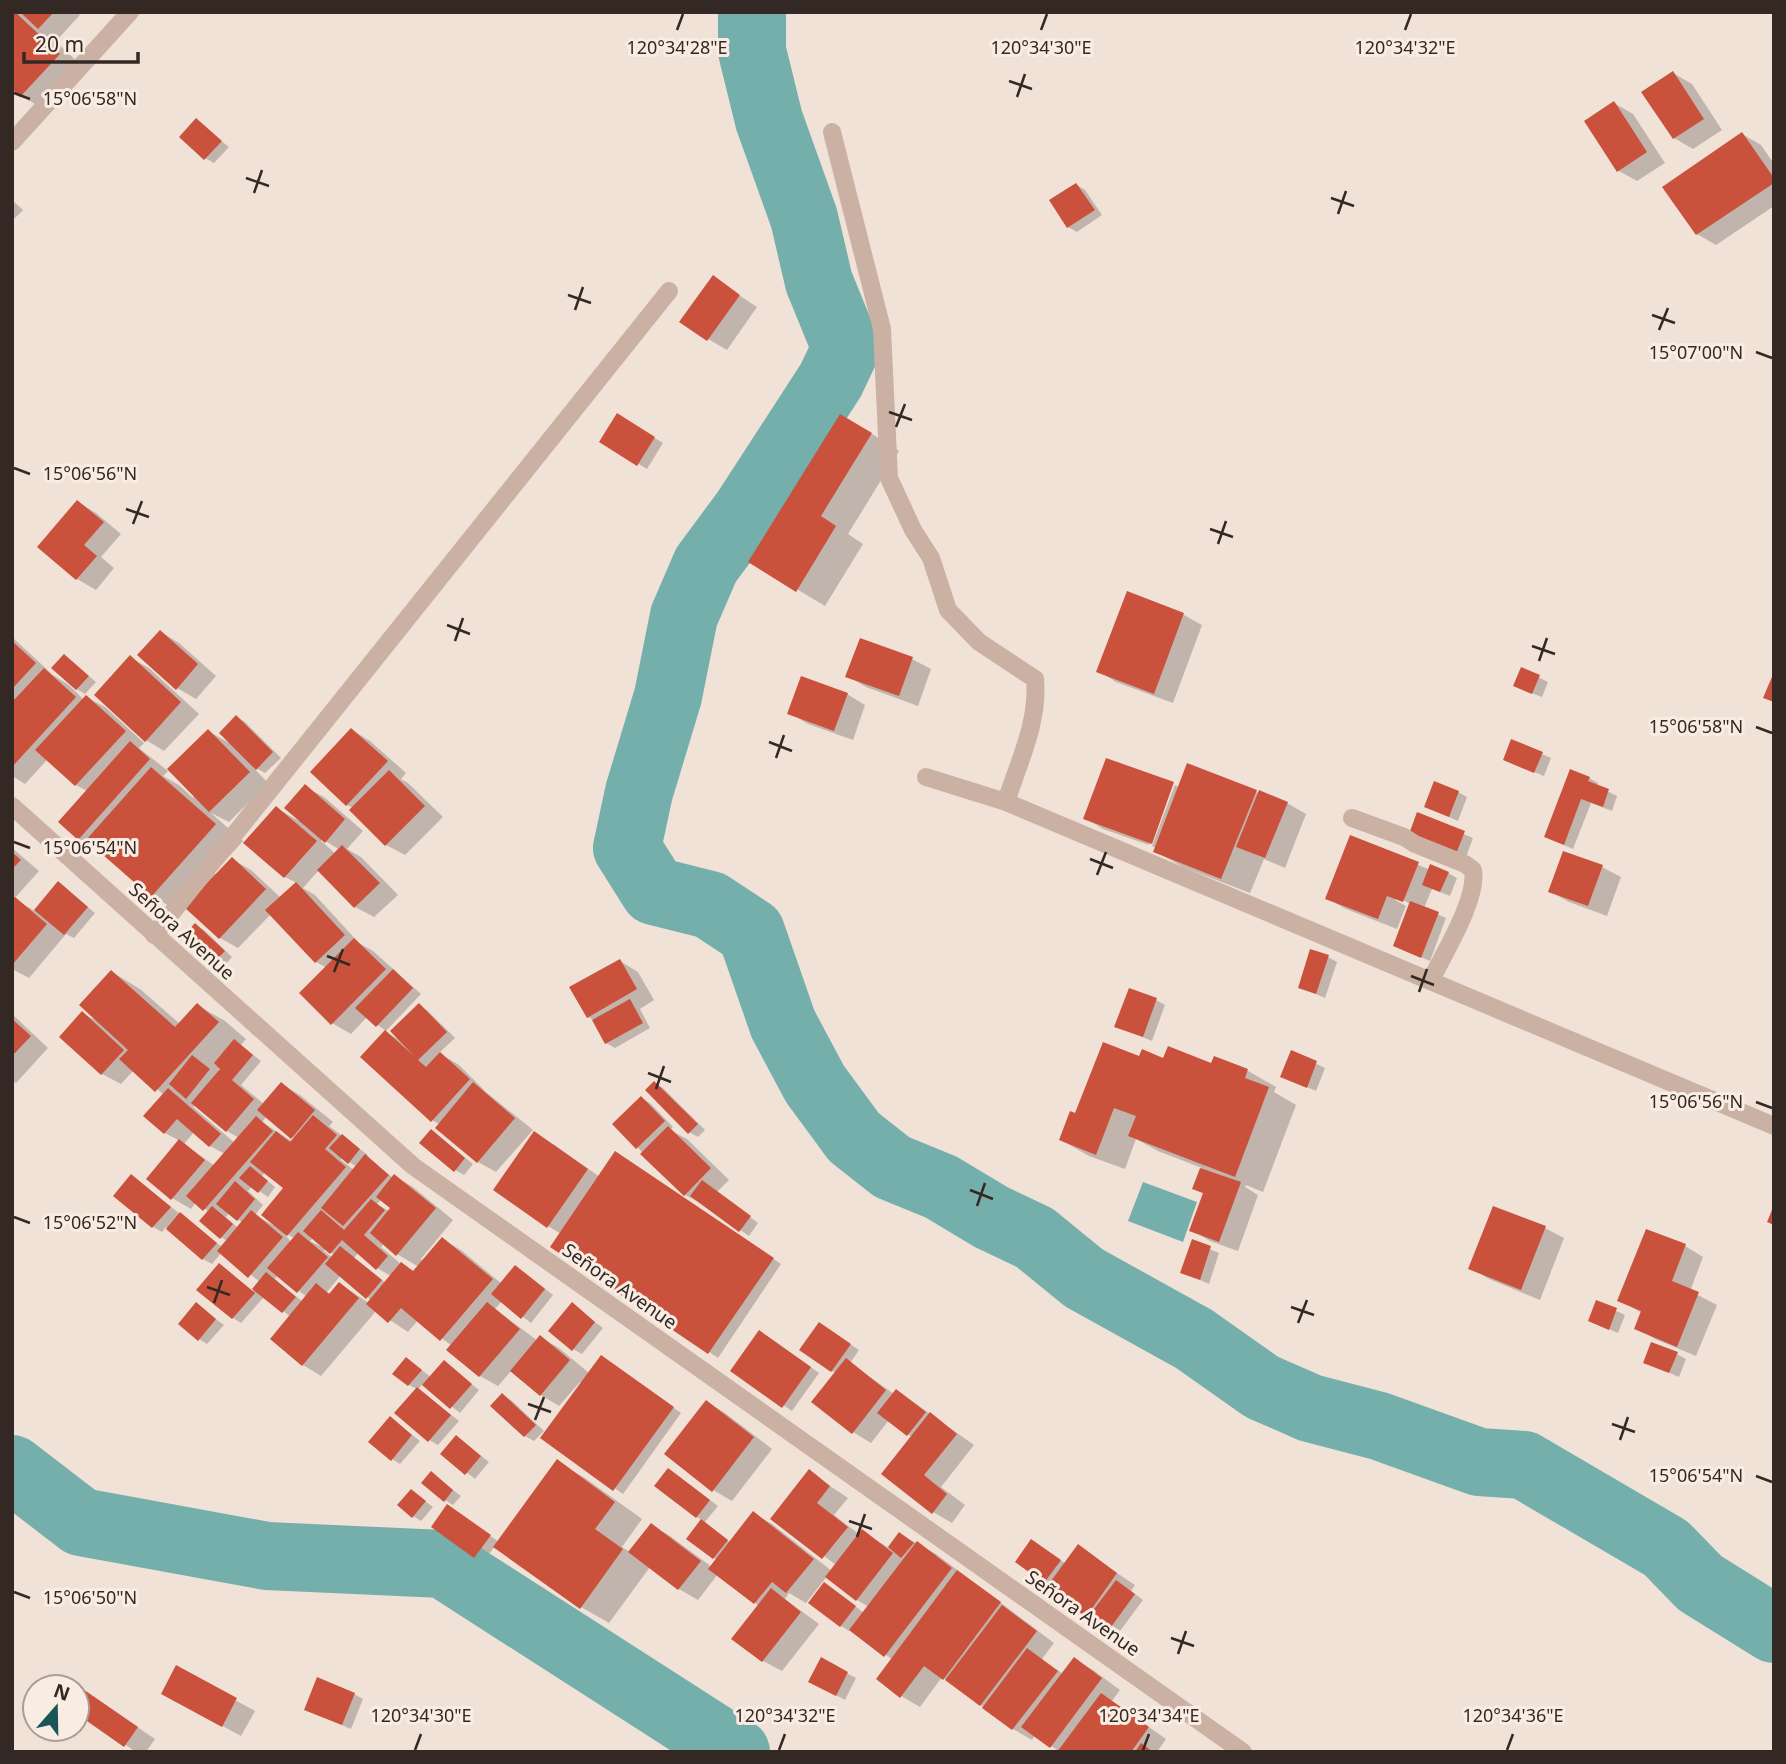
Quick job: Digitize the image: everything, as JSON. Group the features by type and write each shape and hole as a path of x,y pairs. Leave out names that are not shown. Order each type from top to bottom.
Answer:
{"street":[{"path":"12,142 130,12"},
{"path":"832,132 882,329 888,478 930,558 948,610 979,642 1035,679 1037,701 1032,723 1006,802"},
{"path":"154,935 669,290"},
{"path":"926,777 1006,802 1774,1126"},
{"name":"Señora Avenue","path":"12,806 413,1166 1243,1752"},
{"path":"1352,818 1404,837 1473,870 1471,898 1431,980"}],"water":[{"path":"1143,1182 1197,1202 1183,1242 1128,1221"}],"building":[{"path":"12,12 60,54 20,97 12,89"},
{"path":"20,12 54,12 38,29"},
{"path":"1673,71 1704,119 1673,139 1641,92"},
{"path":"1614,101 1647,152 1617,172 1584,121"},
{"path":"196,118 222,141 204,160 179,137"},
{"path":"1742,132 1774,178 1774,183 1696,235 1662,187"},
{"path":"1076,183 1095,210 1067,228 1049,200"},
{"path":"713,275 740,295 707,341 679,322"},
{"path":"617,413 655,437 637,466 599,442"},
{"path":"840,414 872,433 821,516 836,526 796,592 748,562"},
{"path":"77,500 104,522 84,545 97,556 76,580 37,547"},
{"path":"1127,591 1184,613 1154,694 1096,672"},
{"path":"160,630 198,664 176,690 137,655"},
{"path":"860,638 913,657 899,696 845,677"},
{"path":"12,641 36,663 12,689"},
{"path":"64,654 89,676 76,690 51,668"},
{"path":"130,655 181,702 145,742 94,695"},
{"path":"1521,667 1540,675 1532,694 1513,686"},
{"path":"44,668 76,697 12,767 12,702"},
{"path":"1774,672 1774,702 1763,698"},
{"path":"801,676 848,693 834,731 787,714"},
{"path":"86,695 126,731 75,786 35,750"},
{"path":"236,715 273,752 256,770 219,733"},
{"path":"351,728 388,761 346,806 310,772"},
{"path":"208,729 250,772 209,812 167,769"},
{"path":"1511,739 1543,752 1534,773 1503,760"},
{"path":"130,741 150,759 78,840 58,822"},
{"path":"1106,758 1174,782 1152,844 1083,819"},
{"path":"1187,763 1257,790 1221,879 1153,852"},
{"path":"151,767 216,824 151,897 86,840"},
{"path":"1570,769 1590,777 1588,781 1609,789 1603,807 1581,799 1564,845 1544,837"},
{"path":"389,770 425,806 385,846 349,810"},
{"path":"1434,781 1459,791 1449,817 1424,807"},
{"path":"305,784 345,819 325,843 284,808"},
{"path":"1259,790 1288,802 1265,858 1236,847"},
{"path":"276,806 317,841 284,878 243,843"},
{"path":"1417,812 1465,831 1456,854 1409,834"},
{"path":"1350,835 1419,862 1403,902 1387,896 1378,919 1325,899"},
{"path":"342,845 380,883 354,908 317,870"},
{"path":"1563,851 1603,865 1588,906 1548,892"},
{"path":"12,852 21,860 12,869"},
{"path":"232,857 266,889 219,939 184,907"},
{"path":"1430,864 1449,872 1440,892 1422,885"},
{"path":"58,881 88,907 64,935 34,910"},
{"path":"296,882 345,935 315,963 265,910"},
{"path":"15,897 47,924 12,965 12,900"},
{"path":"1410,901 1439,912 1421,958 1393,946"},
{"path":"195,923 225,951 214,962 185,934"},
{"path":"354,938 386,969 331,1025 299,993"},
{"path":"1310,949 1329,955 1316,994 1298,988"},
{"path":"620,959 637,989 587,1018 569,987"},
{"path":"393,969 413,988 376,1027 355,1008"},
{"path":"111,970 175,1027 197,1003 219,1022 155,1092 119,1059 128,1050 79,1005"},
{"path":"1129,988 1157,998 1143,1037 1114,1027"},
{"path":"630,999 643,1023 605,1044 592,1020"},
{"path":"419,1003 447,1032 418,1060 426,1067 440,1052 470,1079 431,1122 360,1057 385,1030 414,1056 390,1031"},
{"path":"82,1011 124,1050 101,1075 59,1037"},
{"path":"12,1019 31,1036 12,1056"},
{"path":"234,1039 253,1055 232,1080 254,1099 226,1132 191,1103 220,1069 214,1063"},
{"path":"1103,1042 1139,1056 1142,1049 1163,1058 1168,1046 1211,1063 1214,1056 1248,1069 1245,1078 1269,1087 1235,1177 1128,1136 1136,1116 1114,1108 1096,1155 1059,1140 1070,1111 1075,1113"},
{"path":"1291,1050 1317,1061 1307,1088 1280,1077"},
{"path":"192,1055 210,1069 186,1099 169,1084"},
{"path":"654,1081 698,1124 688,1134 645,1090"},
{"path":"281,1082 315,1110 291,1139 257,1110"},
{"path":"473,1082 515,1118 477,1163 435,1128"},
{"path":"168,1088 221,1134 209,1147 177,1119 164,1134 143,1116"},
{"path":"641,1096 665,1121 636,1149 612,1124"},
{"path":"313,1115 337,1135 325,1149 346,1167 287,1236 261,1215 283,1188 250,1162 276,1131 290,1142"},
{"path":"256,1116 273,1131 203,1211 186,1196"},
{"path":"668,1126 711,1168 684,1196 640,1154"},
{"path":"431,1129 465,1158 454,1172 419,1143"},
{"path":"534,1131 588,1169 547,1228 493,1190"},
{"path":"342,1134 360,1149 348,1164 329,1148"},
{"path":"179,1139 205,1160 171,1200 146,1179"},
{"path":"615,1151 774,1258 708,1354 550,1247"},
{"path":"365,1154 389,1175 343,1226 321,1208"},
{"path":"250,1166 268,1181 258,1193 239,1178"},
{"path":"1200,1168 1241,1182 1219,1242 1189,1231 1203,1193 1192,1189"},
{"path":"131,1174 171,1207 152,1228 113,1196"},
{"path":"394,1174 436,1208 396,1256 370,1233 390,1208 376,1197"},
{"path":"702,1180 751,1216 739,1232 690,1196"},
{"path":"235,1181 255,1199 237,1221 216,1204"},
{"path":"371,1199 385,1210 364,1235 388,1256 376,1270 342,1240 330,1254 303,1231 321,1210 344,1230"},
{"path":"1774,1205 1774,1225 1767,1222"},
{"path":"212,1206 233,1224 220,1239 199,1221"},
{"path":"1493,1206 1546,1226 1521,1290 1468,1269"},
{"path":"251,1210 283,1237 248,1278 217,1251"},
{"path":"180,1212 217,1243 202,1260 166,1229"},
{"path":"1646,1229 1686,1244 1672,1281 1699,1292 1677,1347 1634,1329 1641,1311 1617,1301"},
{"path":"298,1232 328,1257 297,1293 267,1268"},
{"path":"442,1237 493,1279 440,1341 401,1308 388,1323 366,1304 401,1262 413,1271"},
{"path":"1192,1239 1211,1246 1200,1280 1180,1273"},
{"path":"340,1246 382,1280 366,1299 325,1264"},
{"path":"219,1263 255,1293 232,1319 196,1290"},
{"path":"515,1265 545,1289 521,1319 491,1294"},
{"path":"266,1272 296,1297 282,1313 252,1289"},
{"path":"339,1282 359,1298 302,1366 270,1339 316,1283 329,1294"},
{"path":"1596,1300 1617,1308 1609,1330 1588,1321"},
{"path":"196,1302 216,1319 198,1341 178,1324"},
{"path":"487,1302 520,1329 479,1377 446,1350"},
{"path":"572,1302 595,1322 572,1351 548,1331"},
{"path":"819,1322 851,1344 831,1372 799,1350"},
{"path":"759,1330 811,1367 782,1408 730,1371"},
{"path":"540,1335 570,1360 540,1396 510,1371"},
{"path":"1651,1342 1678,1352 1669,1373 1643,1363"},
{"path":"601,1355 674,1407 613,1491 540,1438"},
{"path":"406,1357 422,1370 408,1386 392,1374"},
{"path":"846,1358 886,1390 852,1434 811,1402"},
{"path":"444,1360 472,1384 450,1409 422,1385"},
{"path":"417,1387 451,1415 428,1442 394,1413"},
{"path":"896,1389 926,1412 907,1436 877,1413"},
{"path":"502,1393 536,1425 524,1437 490,1406"},
{"path":"706,1400 754,1437 712,1492 664,1454"},
{"path":"930,1412 957,1434 924,1475 947,1494 932,1514 881,1474"},
{"path":"390,1416 412,1435 391,1461 368,1442"},
{"path":"456,1435 481,1456 465,1475 440,1454"},
{"path":"557,1459 615,1502 595,1529 623,1549 580,1609 493,1547"},
{"path":"668,1468 710,1500 696,1518 654,1486"},
{"path":"809,1469 830,1486 817,1503 848,1527 822,1559 770,1519"},
{"path":"431,1471 453,1490 444,1502 421,1483"},
{"path":"411,1489 426,1501 412,1518 397,1505"},
{"path":"447,1504 491,1535 474,1558 431,1527"},
{"path":"753,1511 814,1559 786,1593 772,1582 754,1604 708,1569"},
{"path":"701,1519 728,1540 713,1559 686,1539"},
{"path":"651,1523 701,1561 678,1590 628,1552"},
{"path":"862,1529 893,1553 856,1601 825,1577"},
{"path":"899,1532 914,1543 901,1558 888,1547"},
{"path":"1031,1539 1061,1560 1044,1583 1015,1562"},
{"path":"917,1541 952,1568 884,1657 849,1630"},
{"path":"1078,1544 1117,1573 1086,1617 1046,1588"},
{"path":"957,1570 1001,1602 943,1680 924,1666 900,1698 876,1679"},
{"path":"1116,1580 1135,1594 1111,1627 1091,1613"},
{"path":"824,1582 856,1606 840,1627 808,1603"},
{"path":"771,1588 801,1612 762,1662 731,1639"},
{"path":"1002,1605 1037,1631 980,1706 945,1680"},
{"path":"1027,1648 1058,1671 1012,1730 982,1708"},
{"path":"821,1657 848,1672 836,1696 808,1682"},
{"path":"1074,1657 1102,1678 1050,1748 1021,1727"},
{"path":"176,1665 237,1698 222,1727 161,1694"},
{"path":"317,1677 355,1693 342,1725 304,1710"},
{"path":"1101,1693 1149,1727 1131,1752 1057,1752"},
{"path":"91,1695 138,1727 124,1747 91,1724"},
{"path":"1141,1743 1153,1752 1135,1752"}],"waterway":[{"path":"752,12 752,51 769,120 804,218 819,282 846,348 831,380 746,511 706,565 684,616 668,696 639,792 627,848 654,891 710,905 751,932 783,1024 815,1084 854,1137 892,1167 941,1187 991,1217 1035,1238 1084,1278 1194,1339 1262,1387 1310,1408 1379,1426 1479,1462 1524,1465 1666,1548 1700,1583 1774,1629"},
{"path":"12,1469 81,1522 267,1556 443,1564 736,1752"}]}
